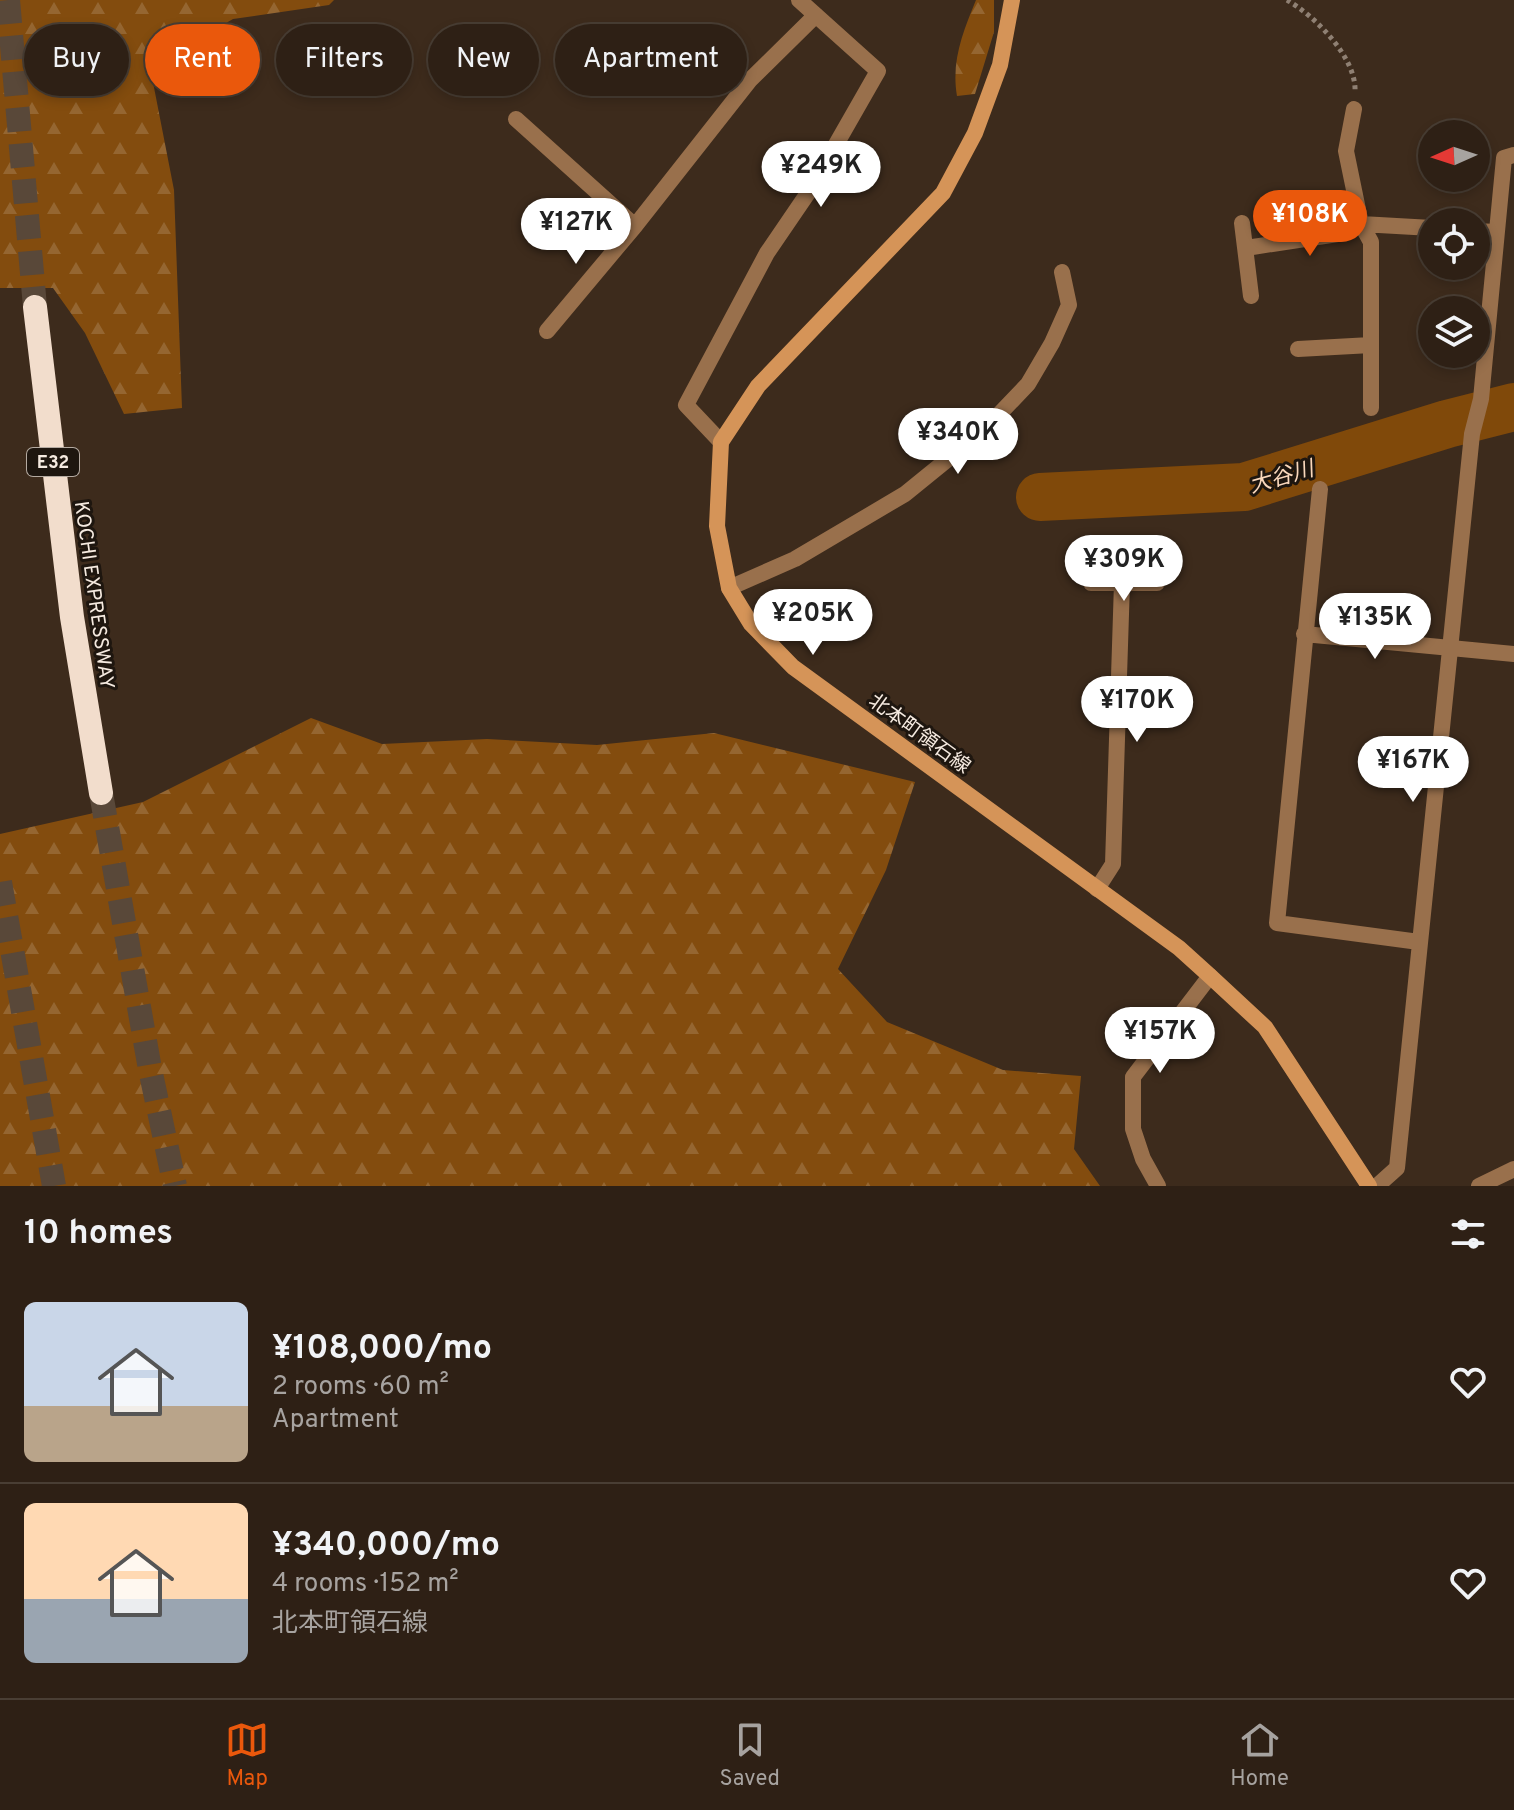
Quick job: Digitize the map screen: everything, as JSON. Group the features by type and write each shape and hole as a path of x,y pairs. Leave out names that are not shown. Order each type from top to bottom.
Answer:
{"highway":[{"name":"KOCHI EXPRESSWAY","path":"35,307 72,617 101,793"}],"main road":[{"path":"721,442 758,386 943,193 975,133 1000,65 1012,0"},
{"name":"北本町領石線","path":"721,442 717,526 729,588 751,624 793,667 1179,948 1210,976 1265,1027 1369,1186"}],"street":[{"path":"721,442 686,405 767,253 810,190 878,71 799,0"},
{"path":"547,331 750,80 816,15"},
{"path":"1354,109 1346,151 1361,224 1371,242 1371,408"},
{"path":"516,119 635,226"},
{"path":"1377,1186 1397,1168 1472,434 1481,399 1504,158 1514,155"},
{"path":"1242,223 1251,296"},
{"path":"1246,248 1344,233 1361,224 1418,227"},
{"path":"1490,232 1496,232"},
{"path":"729,588 795,559 905,494 985,429 1028,384 1052,343 1069,305 1062,272"},
{"path":"1298,349 1371,345"},
{"path":"1320,489 1277,923 1419,942"},
{"path":"1091,583 1157,583"},
{"path":"1097,889 1113,864 1122,583"},
{"path":"1304,634 1514,654"},
{"path":"1158,1186 1143,1159 1133,1129 1133,1077 1210,976"},
{"path":"1479,1186 1514,1169"}],"path":[{"path":"1287,0 1335,41 1355,83 1354,109"}],"green space":[{"path":"0,0 334,0 329,5 233,19 224,24 145,24 145,96 156,96 174,190 182,408 124,414 85,333 53,288 0,288"},
{"path":"976,0 994,0 994,32 975,94 957,96 957,59"},
{"path":"311,718 382,744 487,739 597,745 714,733 915,782 886,870 838,969 887,1022 1003,1070 1081,1076 1074,1149 1100,1186 0,1186 0,834 143,802"}],"waterway":[{"name":"大谷川","path":"1040,497 1244,487 1447,424 1514,407"}],"tunnel":[{"path":"8,0 35,307"},
{"path":"101,793 150,1069 175,1186"},
{"path":"0,882 54,1186"}]}
